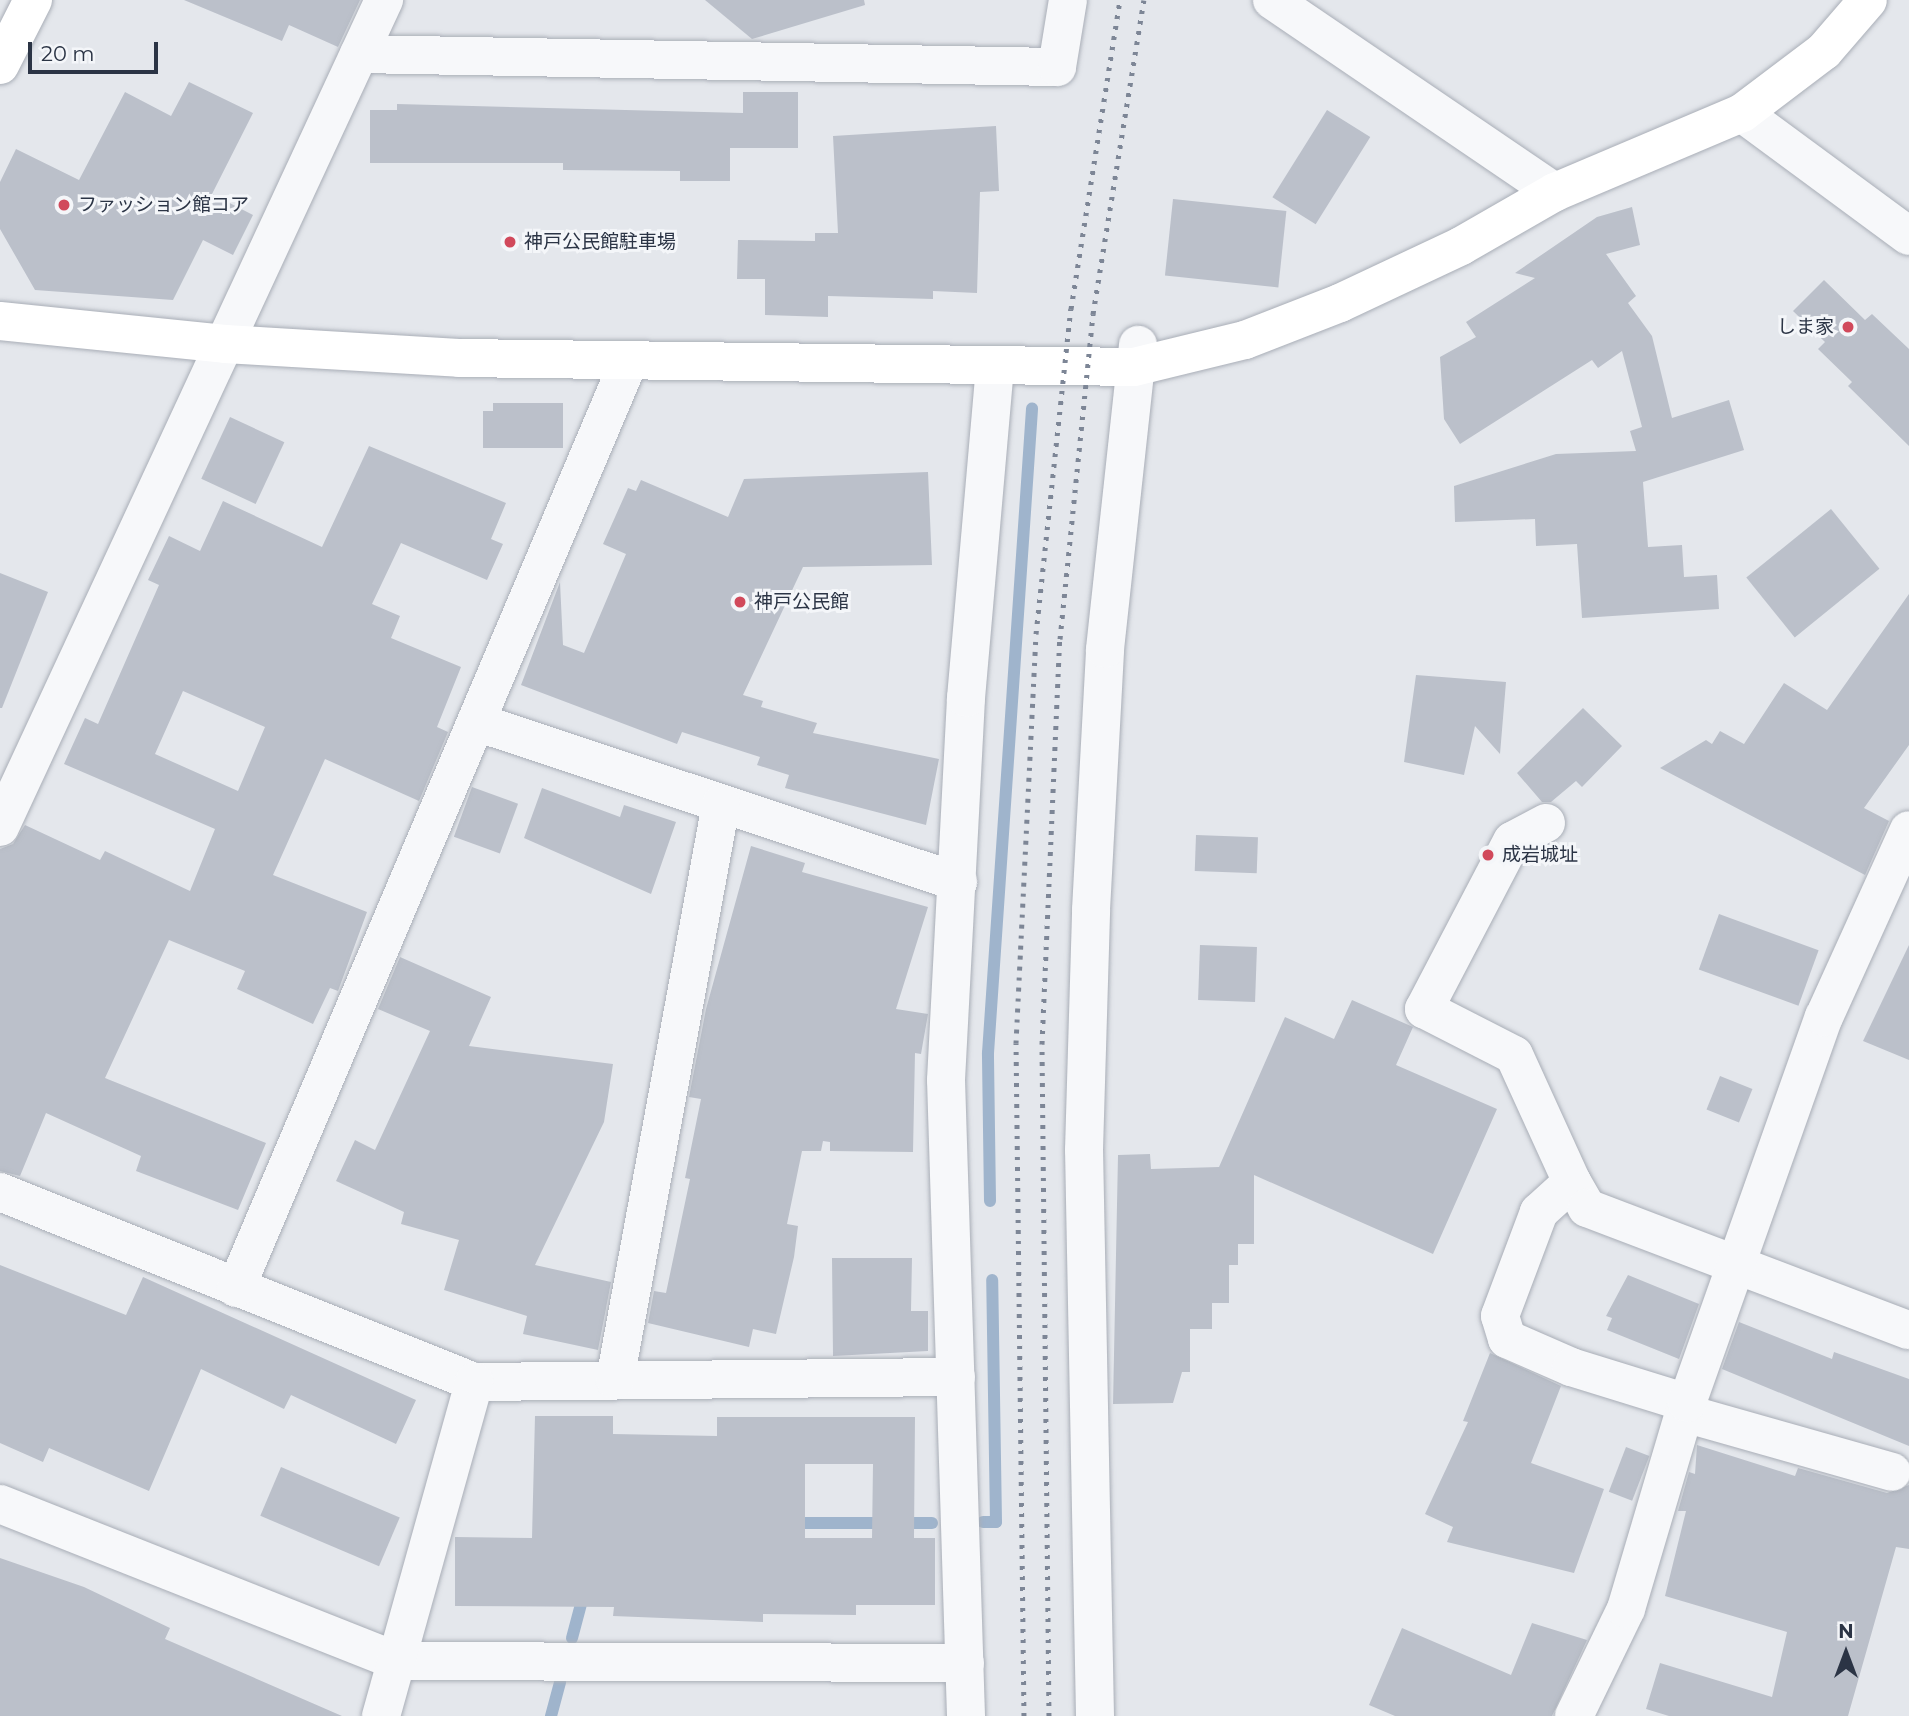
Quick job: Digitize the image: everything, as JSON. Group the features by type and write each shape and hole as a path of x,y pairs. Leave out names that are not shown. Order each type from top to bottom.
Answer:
{"street":[{"path":"0,65 33,0"},
{"path":"0,827 384,0"},
{"path":"359,54 1057,66 1068,0"},
{"path":"1272,0 1555,192"},
{"path":"0,321 225,344 629,361 995,366 1136,356 1245,340 1340,303 1461,246 1555,192 1742,113 1824,51 1868,0"},
{"path":"1742,113 1909,236"},
{"path":"1095,1716 1084,1150 1104,649 1136,356"},
{"path":"236,1288 629,361"},
{"path":"966,1716 946,1080 966,698 995,366"},
{"path":"476,722 958,882"},
{"path":"615,1380 721,804"},
{"path":"1546,822 1512,841 1424,1009 1514,1055 1572,1182 1587,1208 1736,1269 1909,1330"},
{"path":"1574,1716 1626,1609 1686,1408 1851,946 1909,830"},
{"path":"1572,1182 1539,1212 1500,1316 1507,1339 1571,1367 1686,1408 1892,1472"},
{"path":"0,1192 474,1382 956,1377"},
{"path":"381,1716 474,1382"},
{"path":"0,1504 397,1661 965,1663"}],"building":[{"path":"184,0 360,0 338,47 289,25 282,41"},
{"path":"705,0 864,0 865,5 752,39"},
{"path":"189,82 253,113 212,194 253,215 233,255 203,240 173,300 35,290 0,229 0,182 16,149 79,180 125,92 171,116"},
{"path":"743,92 798,92 798,148 730,148 730,181 680,181 680,171 563,170 563,163 370,163 370,110 397,110 397,104 743,113"},
{"path":"1327,110 1370,137 1316,224 1272,197"},
{"path":"996,126 999,191 980,192 977,293 933,291 933,299 828,296 828,317 765,315 765,279 737,279 738,240 815,241 815,233 838,233 833,136"},
{"path":"1173,199 1286,211 1278,287 1165,276"},
{"path":"1632,207 1640,245 1606,254 1636,296 1628,303 1652,336 1672,418 1729,400 1744,450 1643,482 1648,547 1682,545 1684,577 1717,575 1719,609 1582,618 1577,544 1536,546 1535,519 1455,522 1454,486 1556,454 1636,451 1630,431 1642,427 1622,351 1598,368 1592,360 1460,444 1444,419 1440,357 1476,337 1466,322 1535,278 1515,273 1597,217"},
{"path":"1824,280 1865,320 1872,314 1909,349 1909,446 1848,386 1852,382 1818,349 1825,342 1793,311"},
{"path":"493,403 563,403 563,448 483,448 483,411 493,411"},
{"path":"230,417 284,442 256,504 201,479"},
{"path":"369,446 506,503 491,539 503,544 487,580 401,543 372,604 400,616 391,638 461,667 437,727 448,732 419,801 325,759 273,875 367,912 338,991 330,988 313,1024 237,989 245,971 169,940 105,1078 266,1143 238,1210 136,1171 141,1156 46,1113 20,1176 0,1171 0,849 13,844 25,825 100,860 105,851 190,891 215,829 64,764 85,718 98,724 159,585 148,580 169,536 200,551 223,501 322,547","holes":["183,691 265,727 238,791 155,754"]},
{"path":"928,472 932,565 803,567 743,695 763,701 761,707 817,723 813,733 939,759 926,825 785,788 789,775 757,765 760,757 682,732 677,744 521,685 560,582 563,645 584,653 626,554 603,544 628,488 636,491 641,480 728,517 744,479"},
{"path":"1831,509 1879,569 1795,637 1746,578"},
{"path":"0,573 48,592 2,708 0,708"},
{"path":"1909,594 1909,745 1864,808 1889,821 1865,875 1660,768 1706,740 1712,744 1720,731 1744,744 1784,683 1827,710"},
{"path":"1416,675 1506,682 1500,754 1475,726 1464,775 1404,762"},
{"path":"1583,708 1622,746 1582,787 1576,781 1551,802 1542,802 1517,773"},
{"path":"472,787 518,804 500,854 454,837"},
{"path":"542,788 620,817 624,805 676,822 651,894 524,838"},
{"path":"1196,835 1258,837 1257,873 1195,871"},
{"path":"751,846 805,863 802,872 928,907 896,1009 928,1014 921,1054 915,1053 913,1152 830,1151 830,1142 823,1141 821,1151 802,1151 787,1224 798,1226 794,1257 776,1334 753,1329 749,1347 648,1323 654,1291 666,1293 690,1179 685,1178 701,1099 689,1097 706,1009"},
{"path":"1719,914 1819,950 1798,1006 1699,969"},
{"path":"1200,945 1257,947 1255,1002 1198,1000"},
{"path":"1909,945 1909,1060 1863,1041"},
{"path":"400,957 491,997 469,1046 613,1064 604,1122 535,1265 611,1282 598,1350 523,1334 527,1316 444,1290 459,1240 401,1224 404,1212 336,1181 355,1140 375,1150 430,1031 378,1009"},
{"path":"1352,1000 1413,1027 1396,1065 1497,1109 1433,1254 1254,1175 1254,1244 1238,1244 1238,1265 1229,1265 1229,1303 1212,1303 1212,1329 1190,1329 1190,1372 1182,1372 1173,1403 1113,1404 1118,1155 1150,1154 1151,1169 1219,1167 1285,1017 1334,1039"},
{"path":"1720,1076 1752,1089 1739,1122 1707,1109"},
{"path":"832,1258 912,1258 911,1311 928,1311 928,1351 833,1356"},
{"path":"0,1265 126,1315 143,1277 416,1400 396,1444 291,1395 284,1409 201,1369 149,1491 49,1448 43,1462 0,1443"},
{"path":"1628,1275 1699,1304 1679,1359 1607,1330 1612,1318 1606,1316"},
{"path":"1739,1322 1832,1359 1834,1352 1909,1379 1909,1446 1722,1369"},
{"path":"1490,1353 1561,1386 1531,1463 1604,1489 1574,1573 1447,1542 1453,1527 1425,1514 1468,1422 1463,1421"},
{"path":"535,1416 613,1416 613,1434 717,1436 717,1417 915,1417 914,1538 935,1538 935,1605 856,1605 856,1615 763,1614 763,1622 613,1616 614,1607 455,1606 455,1537 532,1538","holes":["805,1464 873,1464 872,1538 805,1538"]},
{"path":"1697,1445 1795,1476 1798,1468 1887,1493 1909,1485 1909,1549 1896,1547 1848,1716 1669,1716 1646,1709 1660,1663 1772,1697 1787,1632 1665,1596 1686,1511 1678,1511 1689,1472 1695,1474"},
{"path":"1626,1447 1649,1456 1632,1501 1609,1492"},
{"path":"281,1467 400,1517 379,1566 260,1516"},
{"path":"0,1558 84,1587 170,1628 165,1639 342,1716 0,1716"},
{"path":"1532,1623 1587,1640 1552,1716 1395,1716 1369,1705 1402,1628 1511,1675"}],"waterway":[{"path":"990,1201 988,1053 1032,409"},
{"path":"983,1522 996,1522 992,1280"},
{"path":"789,1523 932,1523"},
{"path":"572,1638 584,1593"},
{"path":"551,1716 560,1682"}],"railway":[{"path":"1024,1716 1016,1043 1036,634 1071,309 1120,0"},
{"path":"1049,1716 1042,1044 1060,639 1093,314 1144,0"}],"place":[{"name":"ファッション館コア","path":"64,205"},
{"name":"神戸公民館駐車場","path":"510,242"},
{"name":"しま家","path":"1848,327"},
{"name":"神戸公民館","path":"740,602"},
{"name":"成岩城址","path":"1488,855"}]}
